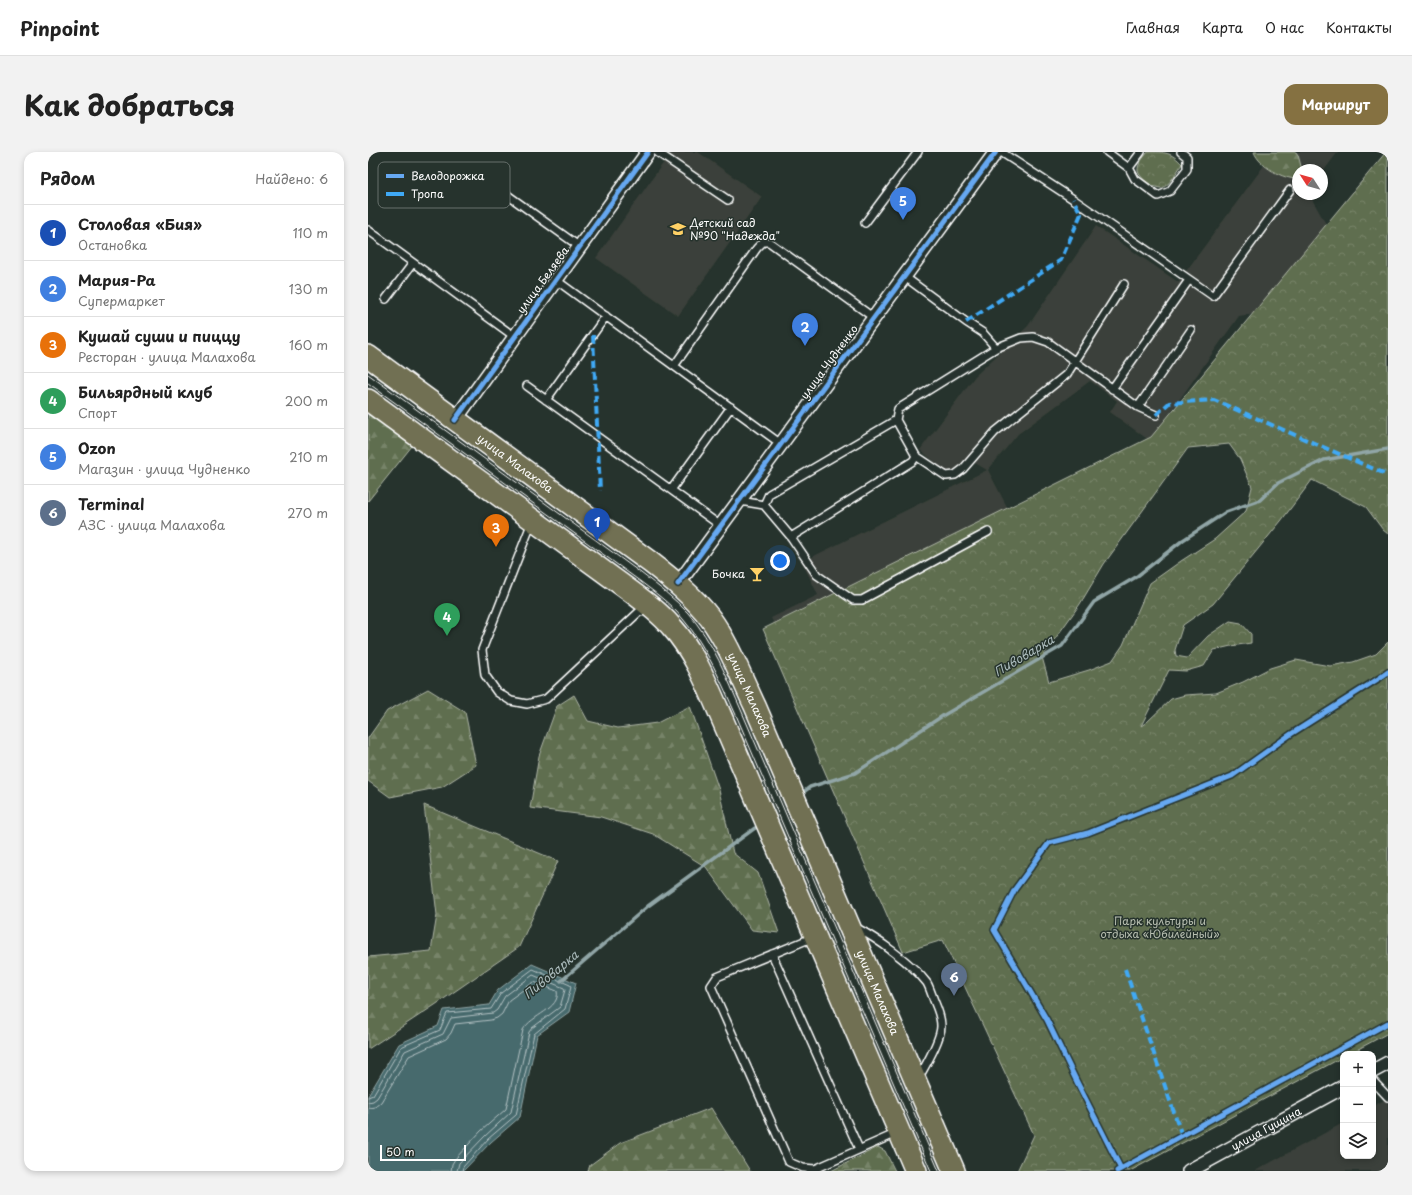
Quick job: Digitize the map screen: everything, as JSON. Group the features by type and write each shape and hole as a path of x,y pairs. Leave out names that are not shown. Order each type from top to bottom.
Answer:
{"main road":[{"name":"улица Малахова","path":"368,356 650,562 678,584 711,619 728,649 755,706 954,1171"},
{"path":"368,400 656,611 684,642 724,721 916,1171"}],"street":[{"name":"улица Беляева","path":"455,420 648,152"},
{"name":"улица Чудненко","path":"678,584 996,152"},
{"path":"1376,1069 1388,1063"},
{"name":"улица Гущина","path":"1189,1171 1340,1089"}],"lane":[{"path":"657,152 728,200"},
{"path":"865,223 918,152"},
{"path":"1001,152 1073,199 1213,296 1290,190"},
{"path":"1107,152 1129,168 1135,179 1158,196 1170,191 1187,169 1187,157 1181,152"},
{"path":"1129,168 1141,152"},
{"path":"510,197 580,247"},
{"path":"368,230 515,337"},
{"path":"674,366 762,242 769,242 874,318"},
{"path":"386,299 413,263"},
{"path":"905,277 966,322 983,332 996,348"},
{"path":"556,280 782,444"},
{"path":"1112,389 1189,280"},
{"path":"1124,284 1074,361 1067,374 995,432 963,469 955,475 946,476 916,456 896,420 898,409 996,348 1022,338 1033,337 1048,342 1074,361 1112,389 1138,407 1156,415"},
{"path":"546,400 606,316"},
{"path":"1138,407 1191,330"},
{"path":"527,386 721,526"},
{"path":"671,490 731,408"},
{"path":"764,506 770,494 896,420"},
{"path":"791,537 913,461 916,456"},
{"path":"740,501 764,506 791,537 817,575 853,600 862,600 988,532"},
{"path":"533,520 482,650 485,675 498,692 512,701 527,704 546,700 639,612 648,610 656,611"},
{"path":"848,924 873,936 912,967 927,983 941,1016 941,1027 939,1037 916,1082"},
{"path":"816,936 717,977 711,986 789,1162 803,1168 815,1169 900,1131"},
{"path":"772,954 859,1149"},
{"path":"1376,1084 1388,1096"}],"shaded area":[{"name":"Детский сад №90 \"Надежда\"","path":"671,152 698,152 762,197 678,316 596,258"},
{"path":"1274,152 1338,152 1328,165 1292,164 1292,200 1312,200 1335,240 1293,307 1239,316 1150,441 1110,412 1117,401 1090,381 1018,434 988,470 1037,565 792,660 771,618 818,595 802,562 987,470 975,463 953,477 920,450 975,376 1028,326 1096,226 1178,282"},
{"path":"1388,1098 1388,1171 1255,1171 1340,1125 1340,1159 1376,1159 1376,1104"}],"green space":[{"path":"1148,152 1159,152 1171,155 1182,164 1165,187 1159,188 1152,185 1144,180 1139,174 1138,168"},
{"path":"1254,152 1296,152 1300,164 1292,164 1292,178 1273,171 1261,163"},
{"name":"Парк культуры и отдыха «Юбилейный»","path":"1386,152 1388,152 1388,534 1383,530 1366,507 1312,480 1281,521 1213,604 1183,625 1175,650 1176,656 1187,658 1208,636 1230,621 1241,623 1251,634 1251,643 1214,650 1204,666 1186,671 1169,670 1141,726 1171,699 1185,695 1216,693 1243,682 1270,668 1296,660 1330,666 1353,662 1376,654 1388,642 1388,1033 1355,1051 1340,1051 1340,1059 1130,1171 1017,1171 1034,1135 943,940 903,952 763,629 1151,437","holes":["1229,444 1240,459 1252,487 1246,511 1215,539 1150,583 1123,645 1112,661 1089,670 1049,682 1042,657 1080,604 1104,564 1188,448"]},
{"path":"368,413 412,446 368,501 369,441"},
{"path":"428,689 465,712 476,765 442,787 390,797 368,781 368,738 387,711"},
{"path":"574,695 588,721 618,728 657,723 690,706 719,790 733,853 758,873 779,933 752,930 706,867 653,834 601,817 530,808 539,756 557,706"},
{"path":"424,805 558,861 519,947 368,1049 368,957 431,951 437,915"},
{"path":"711,1108 750,1171 588,1171 590,1165 620,1143"},
{"path":"878,1147 885,1151 895,1171 831,1171"}],"water":[{"path":"532,964 576,983 569,1012 537,1035 520,1117 491,1142 463,1171 371,1171 368,1167 368,1096 399,1044 438,1026 444,1010 489,1005 498,990"}],"waterway":[{"name":"Пивоварка","path":"801,794 810,787 855,773 944,715 1062,646 1094,602 1136,577 1183,540 1226,512 1260,500 1278,483 1324,460 1388,449"},
{"name":"Пивоварка","path":"561,981 648,906 755,828"}],"tram line":[{"path":"368,374 660,587 677,602 697,624 719,660 731,686 939,1171"},
{"path":"368,383 649,588 673,608 692,630 713,665 736,715 931,1171"}],"marked path":[{"path":"966,322 1061,260 1081,214 1073,199"},
{"path":"593,335 600,491"},
{"path":"1156,415 1169,403 1214,400 1388,475"},
{"path":"1125,969 1182,1136"}],"cycle path":[{"path":"455,420 648,152"},
{"path":"678,584 996,152"},
{"path":"1121,1169 1047,1020 994,930 1015,889 1049,843 1088,833 1232,776 1291,734 1388,672"},
{"path":"1117,1171 1388,1023"}],"place":[{"name":"Ozon","path":"903,220"},
{"name":"Детский сад №90 \"Надежда\"","path":"678,229"},
{"name":"Мария-Ра","path":"805,346"},
{"name":"Столовая «Бия»","path":"597,541"},
{"name":"Кушай суши и пиццу","path":"496,547"},
{"name":"Бочка","path":"757,574"},
{"name":"Бильярдный клуб","path":"447,636"},
{"name":"Terminal","path":"954,996"}]}
